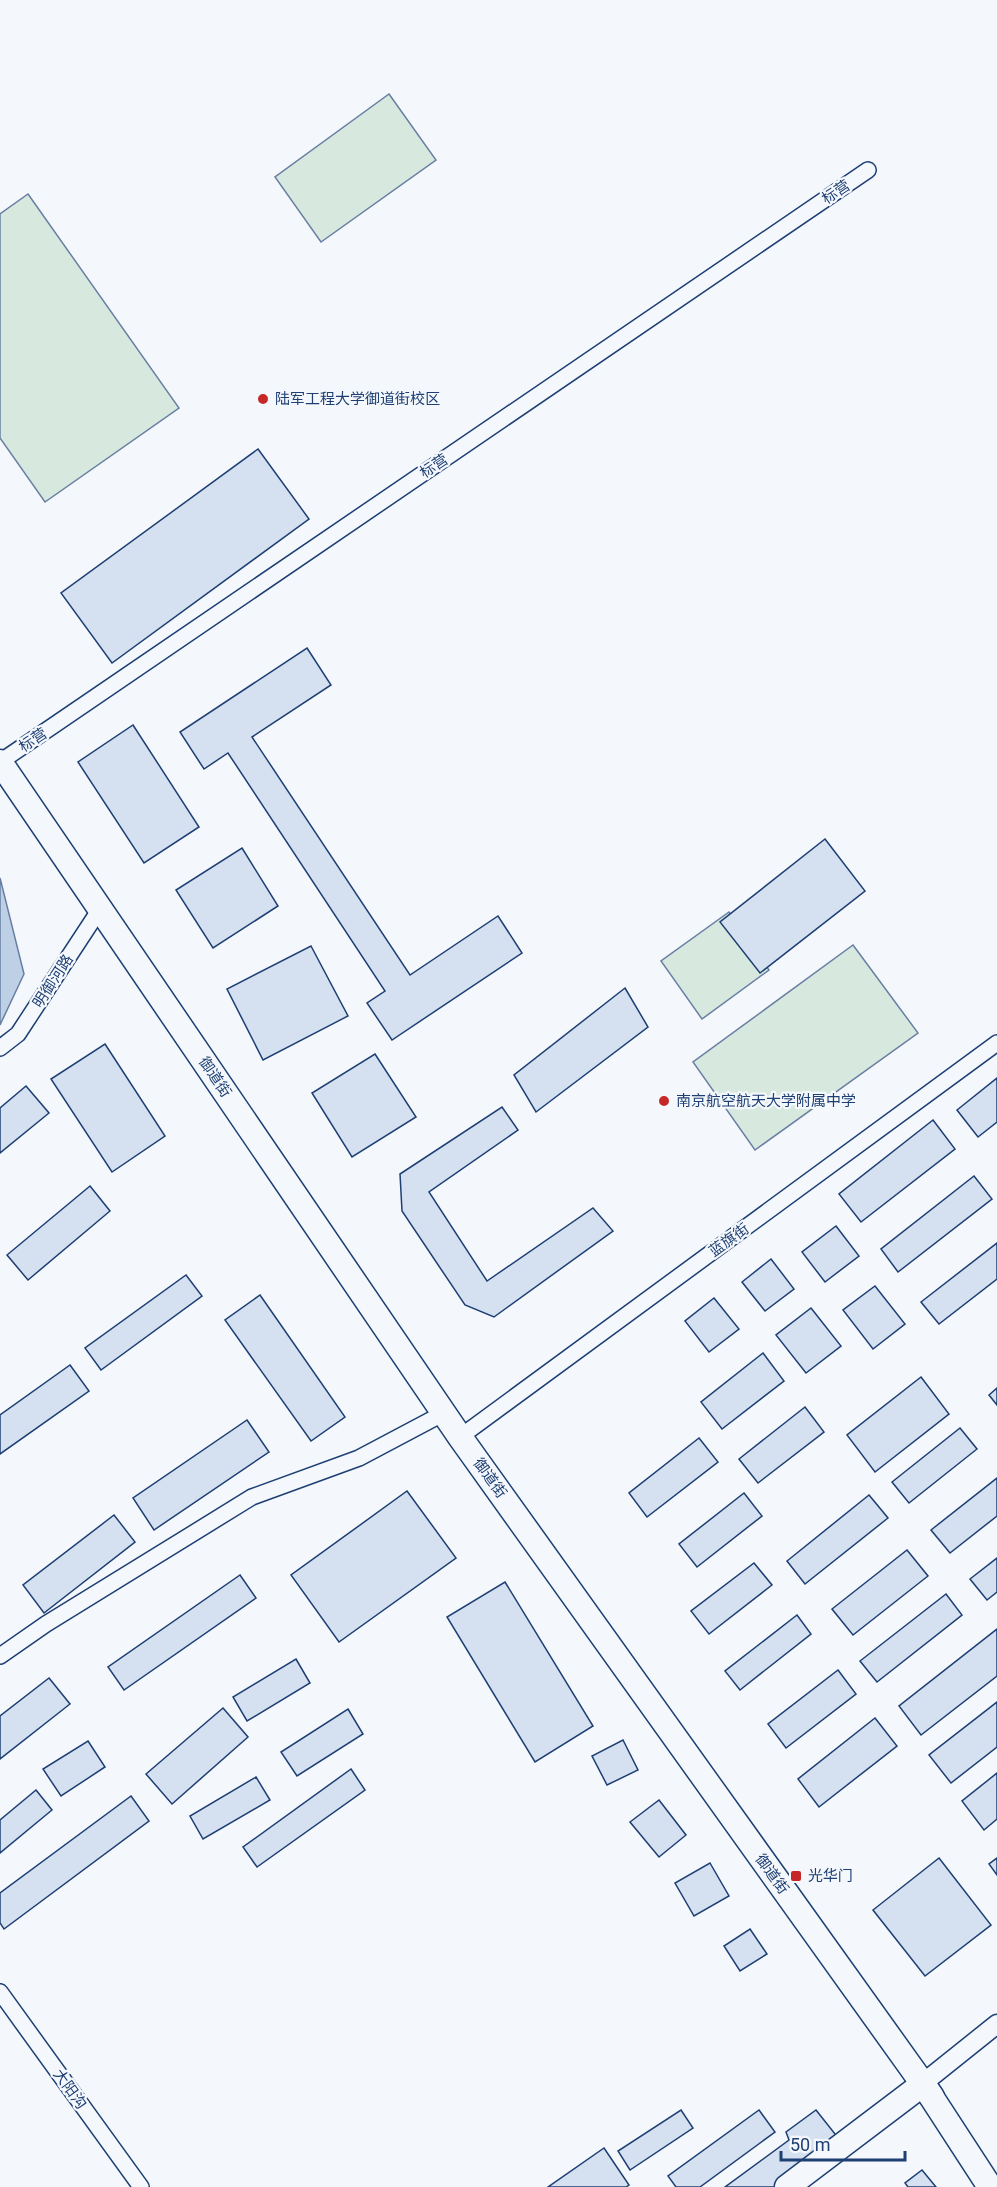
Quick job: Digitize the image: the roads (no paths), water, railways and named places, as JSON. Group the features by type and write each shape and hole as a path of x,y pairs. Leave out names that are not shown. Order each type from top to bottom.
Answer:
{"main road":[{"name":"御道街","path":"0,762 460,1437 923,2084 990,2187"},
{"path":"787,2187 923,2084"}],"street":[{"name":"标营","path":"0,762 868,170"},
{"name":"明御河路","path":"0,1048 18,1034 100,909"},
{"name":"蓝旗街","path":"460,1437 997,1043"},
{"path":"0,1656 46,1624 252,1497 358,1458 444,1413"},
{"name":"大阳沟","path":"0,1992 141,2187"},
{"path":"923,2084 997,2024"}],"water":[{"path":"0,878 24,974 0,1025"}],"place":[{"name":"陆军工程大学御道街校区","path":"263,399"},
{"name":"南京航空航天大学附属中学","path":"664,1101"},
{"name":"光华门","path":"796,1876"}]}
